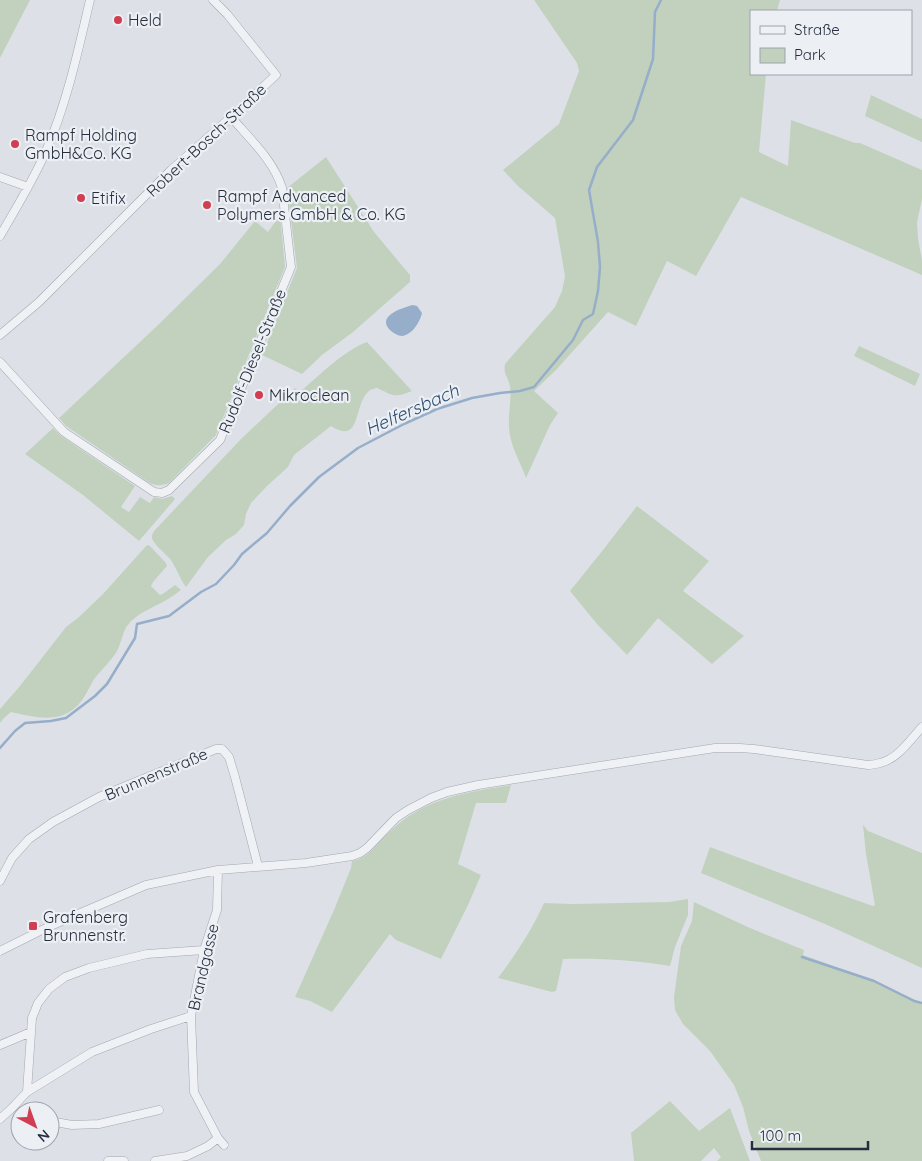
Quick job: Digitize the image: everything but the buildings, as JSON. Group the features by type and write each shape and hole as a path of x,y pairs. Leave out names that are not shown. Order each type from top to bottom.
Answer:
{"street":[{"path":"0,236 46,151 78,52 90,0"},
{"name":"Robert-Bosch-Straße","path":"0,335 39,302 171,170 276,74 227,14 213,0"},
{"name":"Rudolf-Diesel-Straße","path":"0,362 64,432 154,492 162,493 168,490 220,440 291,267 282,188 279,178 272,165 231,117"},
{"path":"0,178 28,187"},
{"path":"0,951 48,927 146,885 218,870 306,863 352,856 367,848 396,818 408,810 447,792 478,784 715,748 754,749 868,765 882,763 892,758 922,727"},
{"name":"Brunnenstraße","path":"0,881 12,858 29,839 53,822 99,797 216,749 222,749 229,757 258,866"},
{"name":"Brandgasse","path":"218,870 216,910 204,950 191,1016 194,1092 218,1138 224,1145"},
{"path":"27,1092 32,1018 38,1003 49,989 65,977 90,968 147,954 204,950"},
{"path":"19,1101 27,1092 92,1052 191,1016"},
{"path":"0,1046 31,1032"},
{"path":"0,1119 10,1110"},
{"path":"60,1123 72,1125 99,1124 159,1110"},
{"path":"155,1161 187,1156 208,1146 218,1138"},
{"path":"108,1161 124,1161"}],"green space":[{"path":"0,0 30,0 0,58"},
{"path":"534,0 780,0 777,10 750,10 750,75 766,75 759,152 788,166 791,120 855,143 860,143 922,170 922,199 917,222 922,275 741,197 696,276 667,261 636,326 608,312 556,370 534,391 558,413 550,425 526,478 509,433 510,391 505,373 505,364 555,307 562,291 565,276 555,218 518,186 503,170 559,124 579,71 577,63"},
{"path":"871,95 922,119 922,142 865,116"},
{"path":"326,157 374,232 410,275 410,282 302,374 262,355 297,268 287,188"},
{"path":"280,215 285,267 216,435 169,483 158,485 148,482 66,426 59,418 220,264 255,221 268,232"},
{"path":"367,342 412,391 397,395 377,388 369,391 364,397 356,421 348,431 341,431 331,426 294,455 288,467 251,503 244,525 208,557 186,587 170,559 153,540 154,531 241,439 295,388 300,392 349,351"},
{"path":"859,346 920,374 915,386 854,356"},
{"path":"53,428 61,436 135,486 121,507 129,512 140,497 150,503 154,497 162,499 172,496 175,499 139,541 83,495 25,454"},
{"path":"637,506 709,561 683,591 744,636 712,664 658,618 627,655 597,624 570,591"},
{"path":"147,545 167,566 151,586 160,595 175,585 181,590 131,621 125,629 115,655 95,678 79,704 72,711 64,715 46,718 11,712 0,723 0,709 66,627 103,594"},
{"path":"511,785 506,803 476,803 458,864 481,875 441,959 396,940 390,934 332,1012 310,1001 295,997 334,910 352,861 366,855 399,823 430,804 443,799"},
{"path":"863,825 868,831 922,853 922,968 825,924 701,873 710,847 873,906 875,905"},
{"path":"688,899 688,915 675,947 670,966 616,960 563,959 556,991 552,992 498,978 523,942 544,903 669,902"},
{"path":"694,902 804,950 803,955 876,981 922,1003 922,1161 761,1161 734,1085 710,1051 683,1024 675,1010 674,997 681,946 692,921"},
{"path":"670,1101 699,1131 730,1108 750,1161 717,1161 721,1157 714,1148 701,1161 634,1161 631,1133"}],"water":[{"path":"413,305 417,306 422,313 415,328 402,336 391,331 387,326 386,321 388,317 397,311"}],"waterway":[{"name":"Helfersbach","path":"0,748 25,723 66,718 95,696 107,684 135,638 137,624 169,616 201,592 216,584 242,554 267,533 290,506 319,477 358,448 437,409 472,398 534,387 573,340 583,320 593,314 598,291 600,267 598,242 589,190 597,167 633,120 653,59 655,12 661,0"},
{"path":"802,957 874,981 914,1001 922,1003"}],"place":[{"name":"Held","path":"118,20"},
{"name":"Rampf Holding GmbH&Co. KG","path":"15,144"},
{"name":"Etifix","path":"81,198"},
{"name":"Rampf Advanced Polymers GmbH & Co. KG","path":"207,205"},
{"name":"Mikroclean","path":"259,395"},
{"name":"Grafenberg Brunnenstr.","path":"33,926"}]}
